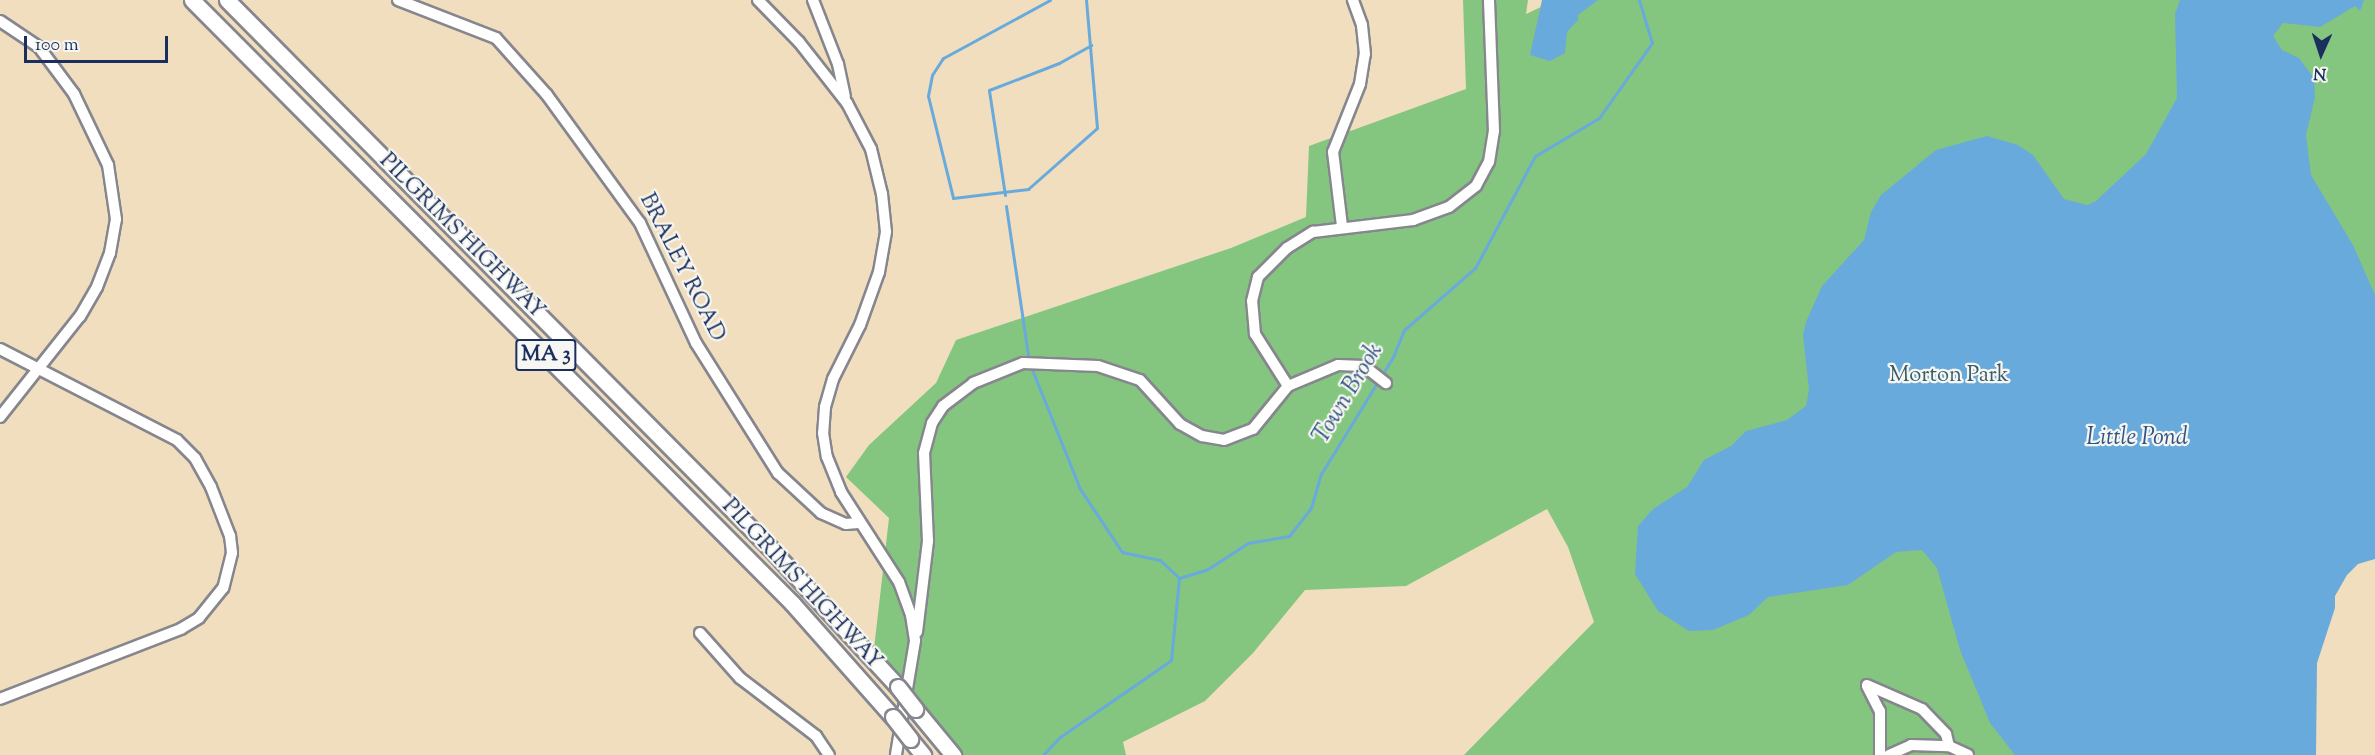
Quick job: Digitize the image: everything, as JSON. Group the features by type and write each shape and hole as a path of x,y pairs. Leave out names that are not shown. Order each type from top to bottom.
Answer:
{"highway":[{"name":"PILGRIMS HIGHWAY","path":"192,0 792,603 893,717 923,755"},
{"name":"PILGRIMS HIGHWAY","path":"227,0 761,538 898,687 952,755"}],"street":[{"name":"BRALEY ROAD","path":"399,0 496,38 547,95 640,222 696,343 778,473 821,513 846,524 858,523"},
{"path":"758,0 798,42 846,101"},
{"path":"813,0 838,64 846,101 875,164 886,232 875,283 833,379 824,420 827,457 858,523 899,582 911,615 915,641"},
{"path":"1342,226 1332,152 1360,84 1365,54 1362,25 1353,0"},
{"path":"1288,386 1255,334 1255,284 1262,272 1295,242 1313,232 1342,226 1400,223 1431,214 1464,196 1481,180 1489,162 1494,131 1489,0"},
{"path":"0,21 39,47 70,87 108,165 116,201 114,236 97,287 0,417"},
{"path":"0,349 163,431 189,452 204,472 230,536 230,565 217,599 181,629 0,699"},
{"path":"896,755 922,609 928,541 922,472 932,423 961,390 1023,363 1037,361 1080,364 1130,374 1140,380 1171,418 1191,431 1214,439 1233,439 1253,429 1288,386 1338,365 1358,364 1375,373 1386,383"},
{"path":"700,633 740,678 808,729 830,755"},
{"path":"1880,755 1880,711 1867,685 1922,709 1946,734 1950,746"},
{"path":"1889,755 1911,745 1950,746 1968,755"}],"green space":[{"name":"Morton Park","path":"1463,0 1528,0 1526,14 1556,0 2375,0 2375,546 2299,595 2277,755 1464,755 1594,622 1568,547 1547,509 1406,586 1305,590 1253,653 1205,701 1123,742 1126,755 954,755 872,666 889,518 846,477 869,445 936,383 956,340 1231,248 1306,217 1309,146 1466,89"}],"water":[{"path":"1542,0 1598,0 1578,15 1578,20 1567,32 1565,53 1550,61 1530,55"},
{"name":"Little Pond","path":"2180,0 2364,0 2360,11 2355,6 2320,27 2283,23 2273,36 2282,50 2299,58 2314,78 2315,97 2306,135 2311,175 2353,245 2375,295 2375,559 2358,564 2347,575 2335,596 2335,608 2317,663 2316,755 2015,755 1990,723 1960,650 1937,568 1922,550 1896,552 1848,585 1768,597 1749,615 1713,630 1689,631 1658,611 1635,574 1638,526 1653,509 1687,487 1704,460 1731,446 1746,431 1787,420 1806,406 1809,390 1803,335 1806,322 1822,286 1864,240 1871,212 1881,195 1936,150 1987,136 2018,145 2033,155 2064,199 2087,205 2096,201 2146,154 2177,98 2175,14"}],"waterway":[{"path":"1050,0 943,58 932,75 928,96 953,198 1028,189 1097,128 1086,0"},
{"name":"Town Brook","path":"1043,755 1060,737 1171,660 1179,578 1208,569 1248,543 1289,536 1311,508 1321,474 1393,357 1404,330 1475,268 1535,156 1599,118 1652,43 1639,0"},
{"path":"1005,195 989,90 1059,63 1091,45"},
{"path":"1006,206 1029,361"},
{"path":"1031,367 1080,489 1122,552 1160,560 1179,578"}]}
